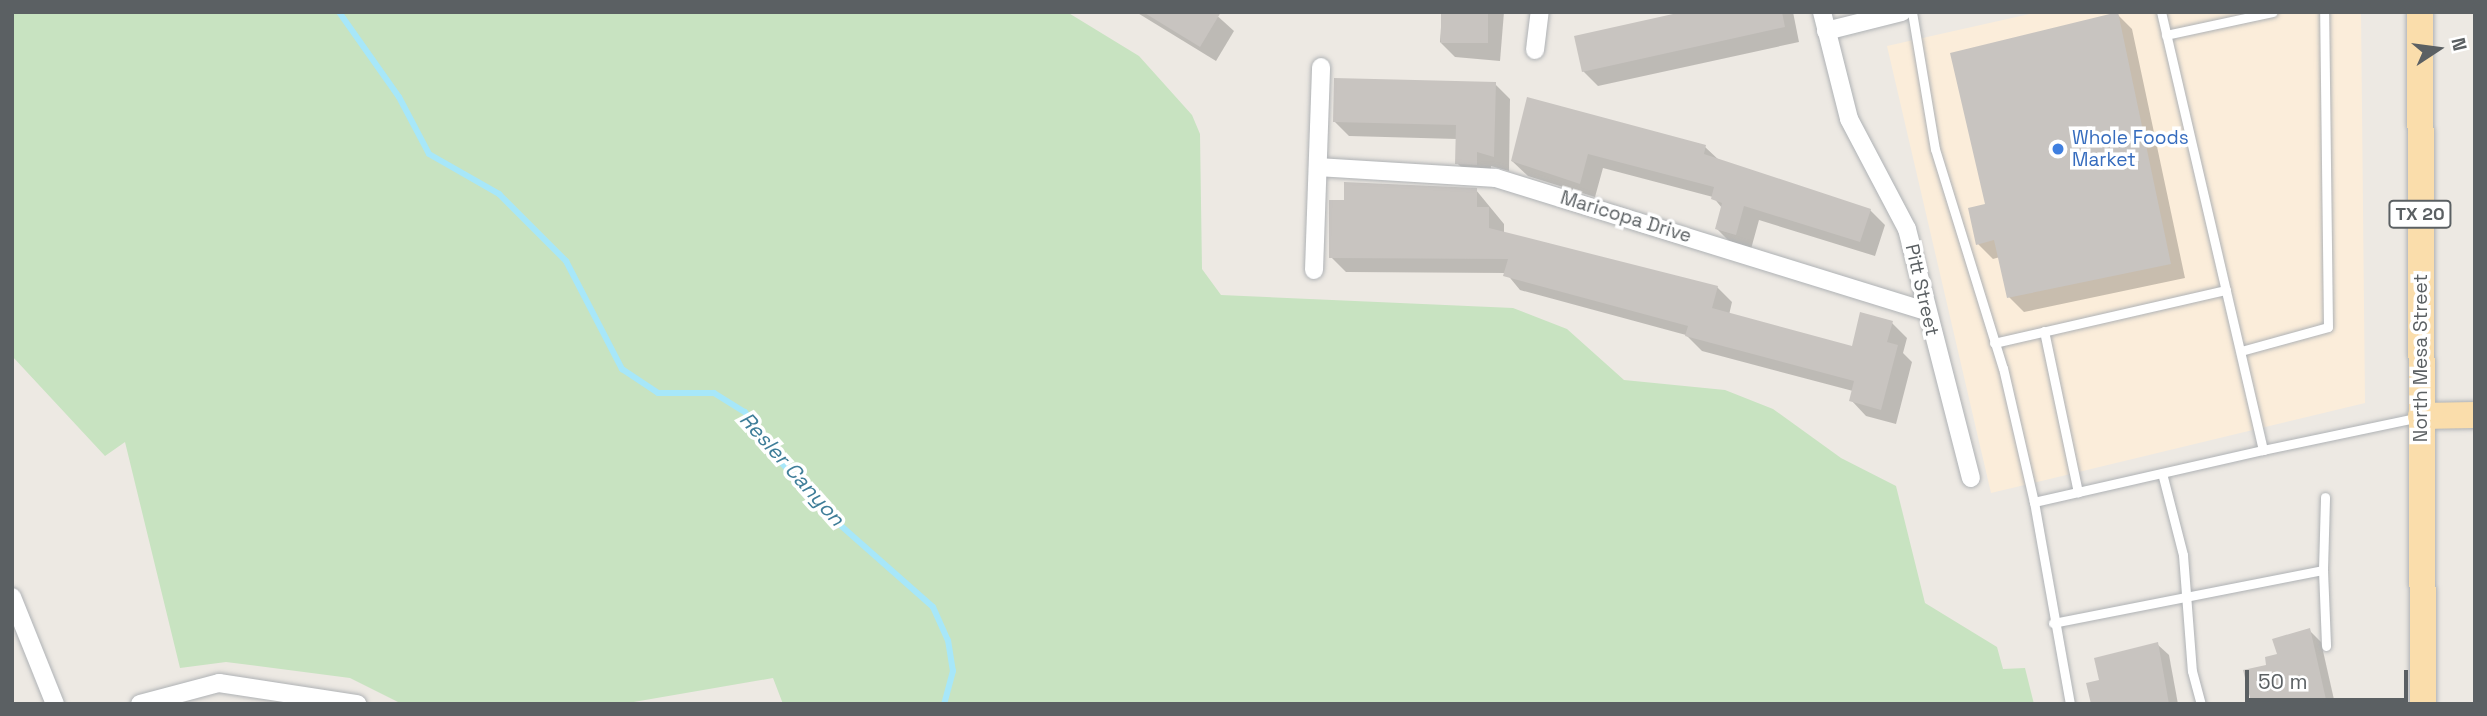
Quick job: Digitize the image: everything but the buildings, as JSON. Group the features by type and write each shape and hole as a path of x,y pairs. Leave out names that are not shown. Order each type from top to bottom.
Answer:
{"main road":[{"name":"North Mesa Street","path":"2420,12 2423,704"},
{"path":"2421,416 2475,415"}],"street":[{"path":"1535,50 1540,12"},
{"name":"Pitt Street","path":"1822,12 1849,119 1907,229 1971,478"},
{"path":"1826,31 1902,12"},
{"path":"1314,270 1321,66"},
{"name":"Maricopa Drive","path":"1318,167 1496,178 1926,311"},
{"path":"12,597 55,704"},
{"path":"140,704 219,683 357,704"}],"lane":[{"path":"1912,12 1935,149 1994,343 2034,502 2053,623 2070,704"},
{"path":"2161,12 2263,450"},
{"path":"2166,35 2273,12"},
{"path":"2241,351 2328,327 2324,12"},
{"path":"1994,343 2226,290"},
{"path":"2044,331 2078,492"},
{"path":"2034,502 2421,416"},
{"path":"2162,473 2186,596 2201,704"},
{"path":"2325,497 2323,570 2326,646"},
{"path":"2053,623 2323,570"}],"shaded area":[{"path":"2039,12 2361,12 2365,403 1991,493 1887,46"}],"green space":[{"path":"12,12 1067,12 1139,56 1192,115 1200,134 1202,269 1221,295 1513,308 1567,329 1624,380 1725,390 1773,409 1841,458 1896,486 1925,603 1997,647 2003,669 2025,668 2034,704 783,704 773,678 622,704 402,704 350,678 226,662 180,668 125,442 105,456 12,356"}],"waterway":[{"name":"Resler Canyon","path":"339,12 399,97 429,154 499,194 566,261 622,369 658,393 714,393 745,412 776,457 839,524 933,607 948,640 953,671 944,704"}],"place":[{"name":"Whole Foods Market","path":"2058,149"}]}
